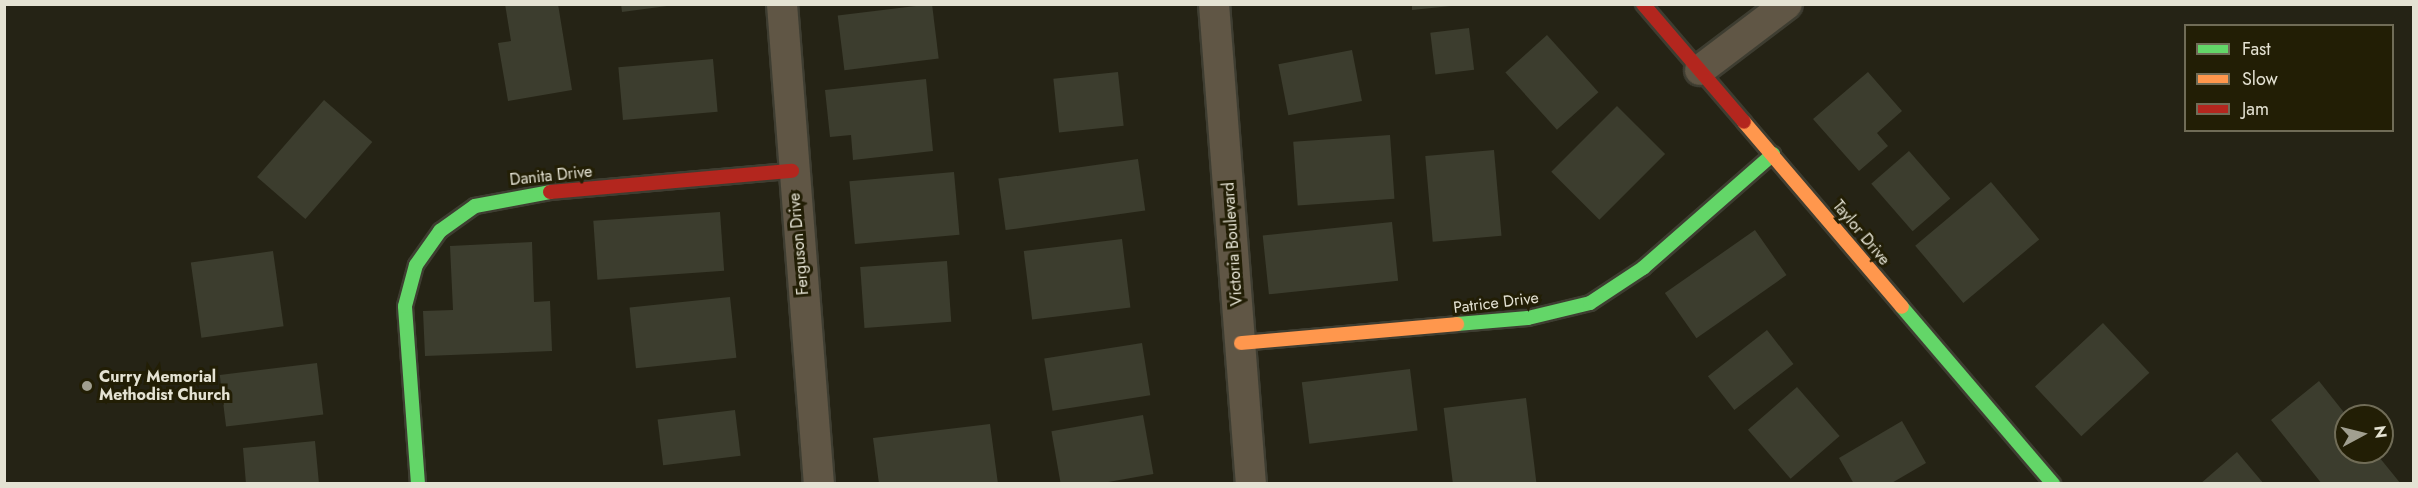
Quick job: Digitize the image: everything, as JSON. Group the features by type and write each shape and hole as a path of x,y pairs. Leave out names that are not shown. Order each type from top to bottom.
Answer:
{"street":[{"name":"Ferguson Drive","path":"782,4 792,171 819,483"},
{"name":"Victoria Boulevard","path":"1214,4 1251,483"},
{"name":"Taylor Drive","path":"1643,4 2053,483"},
{"path":"1700,70 1787,4"},
{"name":"Patrice Drive","path":"1240,343 1528,318 1590,303 1643,267 1773,154"},
{"name":"Danita Drive","path":"418,483 405,306 416,265 440,231 475,206 515,195 792,171"}],"building":[{"path":"505,4 558,4 572,90 508,101 498,43 511,41"},
{"path":"621,4 667,4 667,6 622,12"},
{"path":"932,4 939,59 844,70 838,16"},
{"path":"1412,4 1451,4 1451,6 1412,10"},
{"path":"1469,28 1474,70 1435,74 1430,33"},
{"path":"1547,35 1599,92 1557,130 1505,72"},
{"path":"1352,50 1362,101 1288,115 1278,64"},
{"path":"713,59 718,112 623,120 618,67"},
{"path":"1118,72 1124,126 1059,132 1053,79"},
{"path":"1868,72 1902,111 1877,133 1888,146 1859,171 1813,119"},
{"path":"926,79 933,151 853,160 851,135 830,137 825,90"},
{"path":"324,100 372,142 305,219 257,177"},
{"path":"1617,106 1665,154 1599,220 1551,172"},
{"path":"1390,135 1394,199 1298,206 1293,142"},
{"path":"1494,150 1501,236 1433,242 1425,156"},
{"path":"1909,151 1950,199 1913,231 1871,184"},
{"path":"1138,159 1145,210 1006,230 998,179"},
{"path":"954,172 959,235 855,244 849,181"},
{"path":"1991,182 2039,239 1963,303 1915,246"},
{"path":"720,212 724,271 597,280 593,221"},
{"path":"1392,222 1398,281 1269,294 1263,236"},
{"path":"1755,230 1787,275 1696,338 1665,293"},
{"path":"1122,239 1130,307 1032,320 1024,251"},
{"path":"532,242 534,302 550,301 552,351 425,356 423,311 453,310 450,246"},
{"path":"273,251 284,326 201,338 191,263"},
{"path":"947,261 951,322 864,328 860,267"},
{"path":"730,297 736,358 636,368 630,308"},
{"path":"2103,323 2149,373 2081,436 2035,386"},
{"path":"1767,330 1793,364 1734,410 1708,376"},
{"path":"1142,343 1150,395 1053,411 1044,358"},
{"path":"317,363 323,415 226,427 220,375"},
{"path":"1410,369 1418,431 1309,444 1302,382"},
{"path":"2319,381 2337,404 2334,404 2334,464 2385,464 2401,484 2322,484 2271,420"},
{"path":"1797,387 1840,436 1791,479 1748,430"},
{"path":"1526,398 1536,482 1453,484 1444,408"},
{"path":"735,410 741,456 663,465 658,420"},
{"path":"1143,415 1153,474 1097,484 1061,484 1051,431"},
{"path":"1902,421 1926,463 1890,484 1854,484 1839,458"},
{"path":"990,424 998,484 879,484 873,438"},
{"path":"315,441 319,484 246,484 243,448"},
{"path":"2237,452 2264,484 2200,484"}],"traffic: fast":[{"path":"1457,324 1528,318 1590,303 1643,268 1773,154"},
{"path":"418,484 405,306 416,265 440,231 475,206 550,192"},
{"path":"1902,307 2053,484"}],"traffic: slow":[{"path":"1744,122 1902,307"},
{"path":"1241,343 1457,324"}],"traffic: jam":[{"path":"1643,4 1744,122"},
{"path":"550,192 792,171"}],"place":[{"name":"Curry Memorial Methodist Church","path":"87,386"}]}
